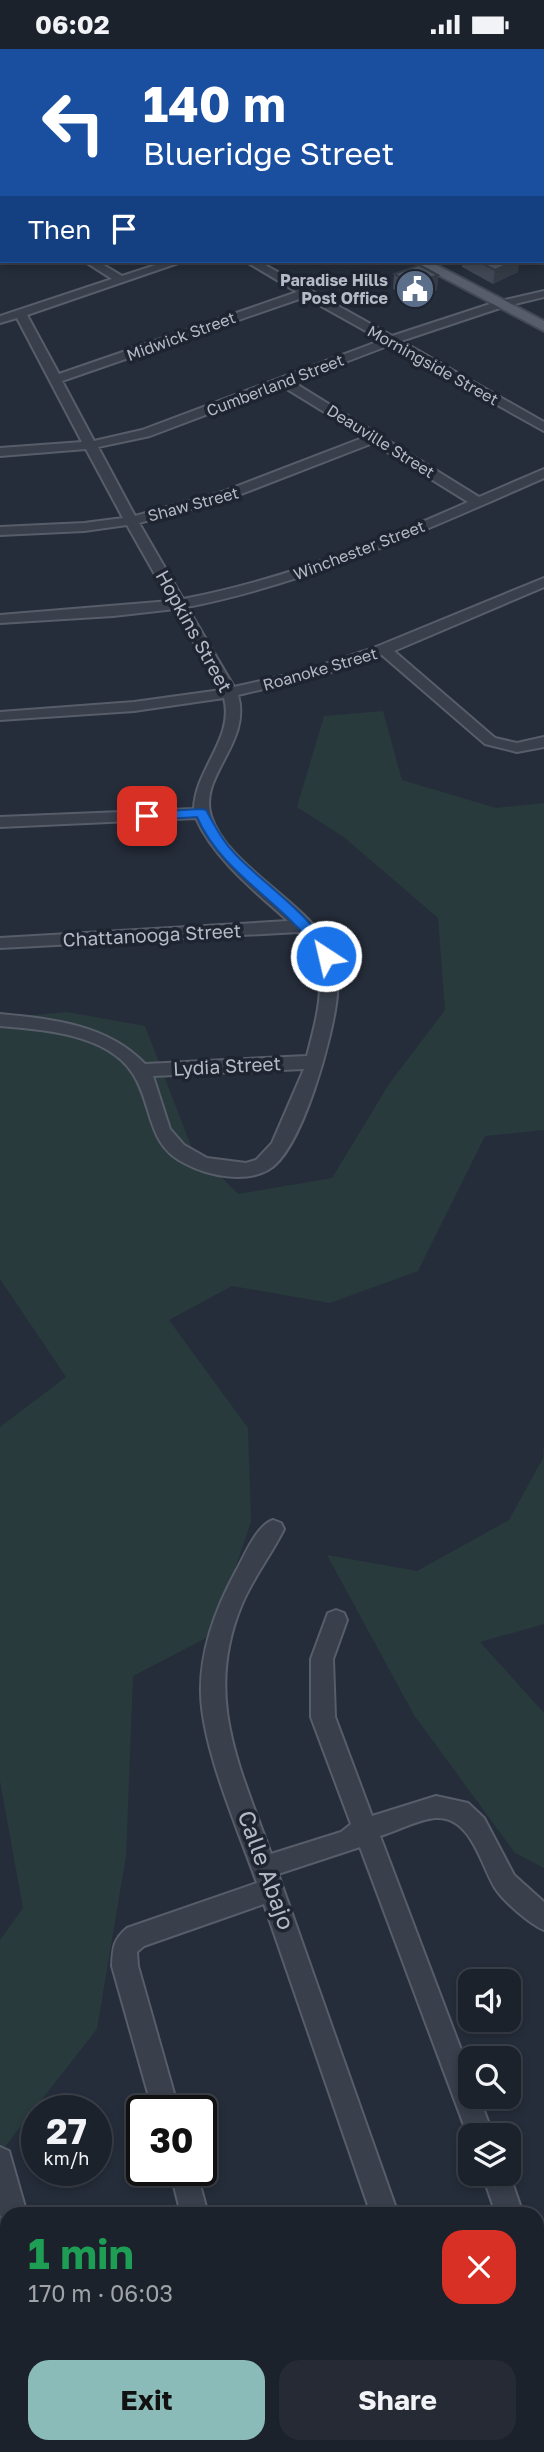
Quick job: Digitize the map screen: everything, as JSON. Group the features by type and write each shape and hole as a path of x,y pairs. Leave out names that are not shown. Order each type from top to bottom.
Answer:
{"main road":[{"path":"423,263 544,327"}],"street":[{"path":"93,263 121,279"},
{"path":"0,320 172,263"},
{"name":"Morningside Street","path":"253,263 544,427"},
{"name":"Midwick Street","path":"57,379 305,293"},
{"name":"Cumberland Street","path":"0,452 92,445 162,428 391,341 500,304 544,294"},
{"name":"Hopkins Street","path":"20,313 131,521 230,693 236,711 235,724 208,778 201,813"},
{"name":"Deauville Street","path":"284,382 478,502"},
{"name":"Shaw Street","path":"0,531 131,521 239,493 376,437"},
{"name":"Winchester Street","path":"0,619 50,617 180,604 260,586 327,565 544,473"},
{"name":"Roanoke Street","path":"0,716 95,711 230,693 384,650 544,582"},
{"path":"384,650 486,736 505,747 520,748 544,742"},
{"path":"0,822 201,813 209,829 230,857 304,926 322,948 331,981 315,1062 286,1135 265,1164 241,1171 203,1164 175,1149 164,1134 151,1086 131,1060 114,1048 52,1024 0,1020"},
{"name":"Chattanooga Street","path":"0,943 304,926"},
{"name":"Lydia Street","path":"139,1070 315,1062"},
{"name":"Calle Abajo","path":"273,1529 239,1583 226,1614 214,1653 212,1693 221,1745 383,2207"},
{"path":"336,1620 322,1659 323,1717 363,1830 475,2123"},
{"path":"161,2095 125,1966 125,1946 136,1937 348,1841 363,1830 436,1807 460,1811 476,1826 505,1883 544,1918"},
{"path":"0,2159 11,2207"},
{"path":"187,2186 193,2207"},
{"path":"500,2186 507,2207"}],"shaded area":[{"path":"383,711 402,780 496,808 544,803 544,1130 485,1136 418,1271 330,1303 232,1286 169,1320 248,1428 251,1522 212,1635 133,1676 126,1856 97,2029 45,2095 21,2095 21,2126 0,2153 0,1940 23,1908 0,1781 0,1427 66,1377 0,1279 0,1018 67,1012 145,1026 191,1146 238,1194 332,1178 389,1084 445,1010 438,918 345,838 297,807 324,716"},
{"path":"544,1441 544,1624 480,1642 544,1713 544,1868 515,1853 414,1715 327,1555 417,1571 509,1520 543,1458"}],"building":[{"path":"481,263 511,263 495,270"},
{"path":"419,265 438,275 413,284 394,274"}],"place":[{"name":"Paradise Hills Post Office","path":"415,289"}],"route":[{"path":"147,816 201,813 209,829 230,857 266,888 317,939 326,956"}]}
